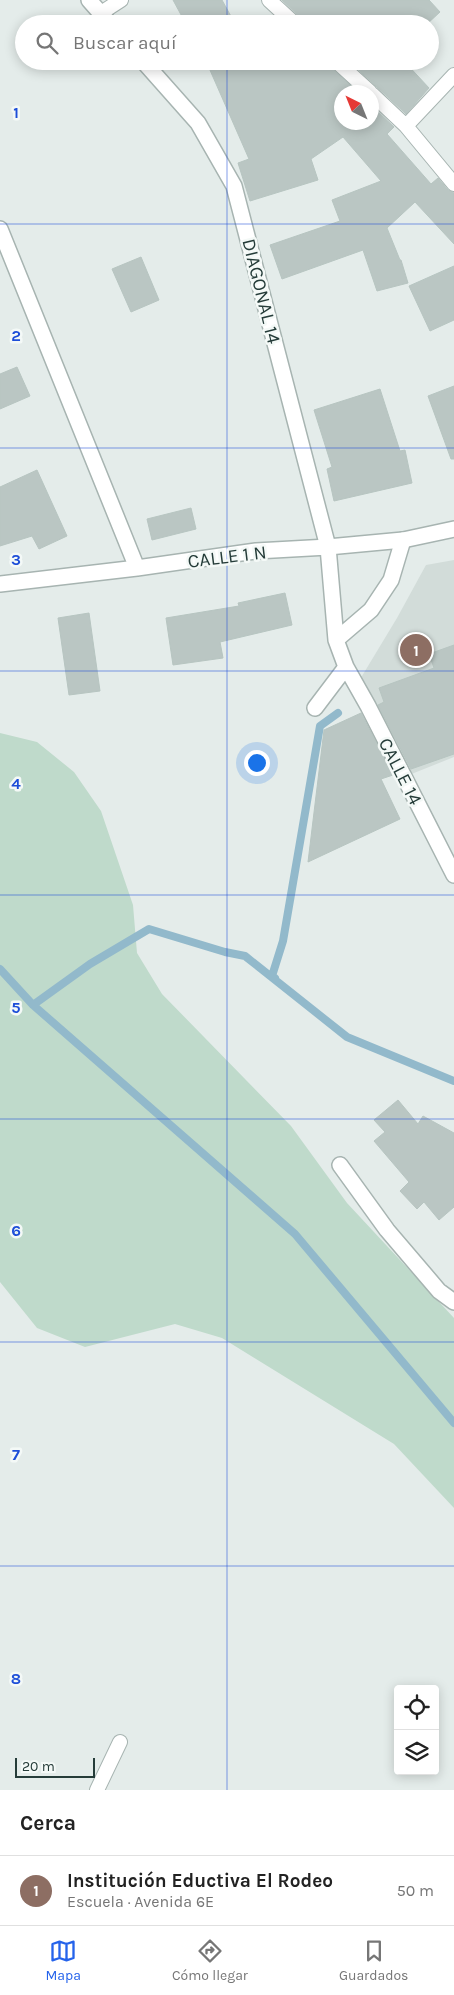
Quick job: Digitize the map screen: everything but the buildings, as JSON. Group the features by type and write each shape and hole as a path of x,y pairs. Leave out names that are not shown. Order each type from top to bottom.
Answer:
{"street":[{"path":"89,0 102,15"},
{"name":"DIAGONAL 14","path":"151,70 198,124 234,186 328,547 336,640"},
{"path":"0,229 137,568"},
{"name":"CALLE 1 N","path":"0,584 137,568 256,551 403,540 454,530"},
{"path":"336,640 371,610 391,580 403,540"},
{"name":"CALLE 14","path":"336,640 346,667 368,706 454,875"},
{"path":"315,708 346,667"},
{"path":"340,1165 387,1230 440,1291 454,1302"}],"lane":[{"path":"109,15 121,0"},
{"path":"269,0 285,15"},
{"path":"346,70 362,85"},
{"path":"406,126 454,75"},
{"path":"379,101 406,126 454,184"},
{"path":"97,1790 120,1742"}],"shaded area":[{"path":"454,560 454,757 409,775 359,681 426,565"}],"green space":[{"path":"0,733 37,742 74,772 101,811 133,905 137,953 162,994 291,1126 347,1203 454,1318 454,1508 394,1444 222,1338 175,1324 85,1347 37,1328 0,1282"}],"waterway":[{"path":"275,978 272,976 283,941 320,726 338,713"},
{"path":"33,1005 90,964 149,929 225,952 245,956 347,1037 454,1081"},
{"path":"0,969 33,1005 295,1234 454,1423"}],"place":[{"name":"Institución Eductiva El Rodeo","path":"416,650"}]}
